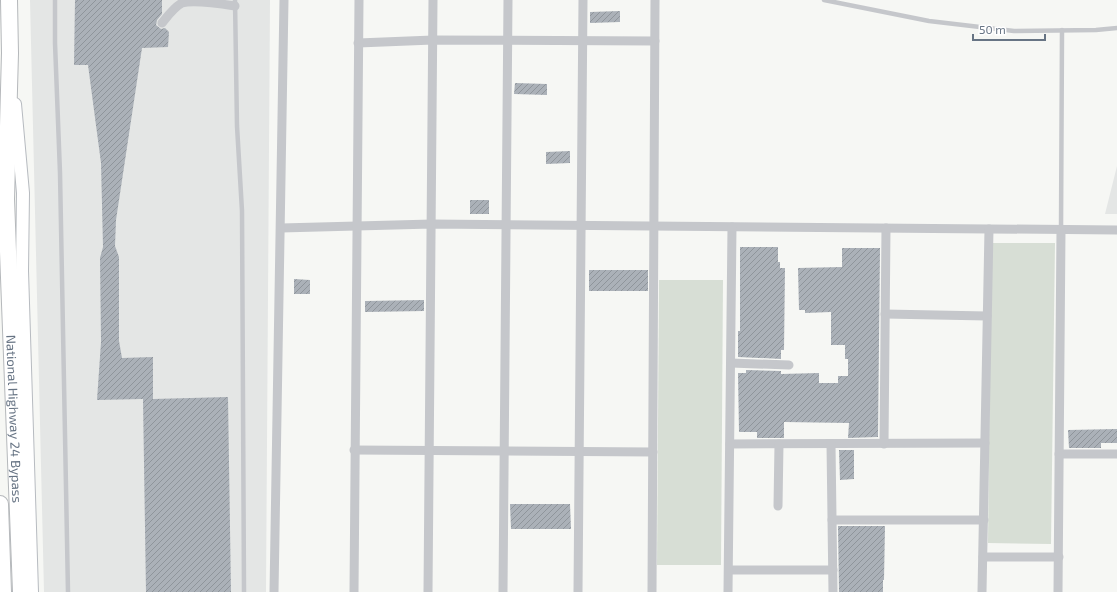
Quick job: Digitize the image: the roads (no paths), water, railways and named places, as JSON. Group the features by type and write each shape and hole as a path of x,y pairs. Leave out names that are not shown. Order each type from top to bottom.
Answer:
{"highway":[{"name":"National Highway 24 Bypass","path":"8,0 10,53 6,199 21,592"},
{"path":"0,512 3,592"}],"street":[{"path":"274,592 284,0"},
{"path":"354,592 359,0"},
{"path":"428,592 434,0"},
{"path":"503,592 508,0"},
{"path":"578,592 582,0"},
{"path":"652,592 655,0"},
{"path":"162,23 182,3 192,1 235,3"},
{"path":"358,43 433,40 655,41"},
{"path":"10,53 23,193 22,271 32,592"},
{"path":"281,228 432,224 1117,230"},
{"path":"728,592 732,227"},
{"path":"884,444 886,228"},
{"path":"982,592 989,229"},
{"path":"1058,592 1061,230"},
{"path":"886,314 987,316"},
{"path":"731,363 789,365"},
{"path":"730,444 985,443"},
{"path":"778,506 779,444"},
{"path":"832,444 833,592"},
{"path":"354,450 653,452"},
{"path":"1059,454 1117,454"},
{"path":"832,520 984,520"},
{"path":"983,557 1059,557"},
{"path":"728,570 833,570"}],"lane":[{"path":"55,0 68,592"},
{"path":"824,0 929,21 1014,31 1117,28"},
{"path":"235,3 242,212 244,592"},
{"path":"1061,230 1062,30"}]}
